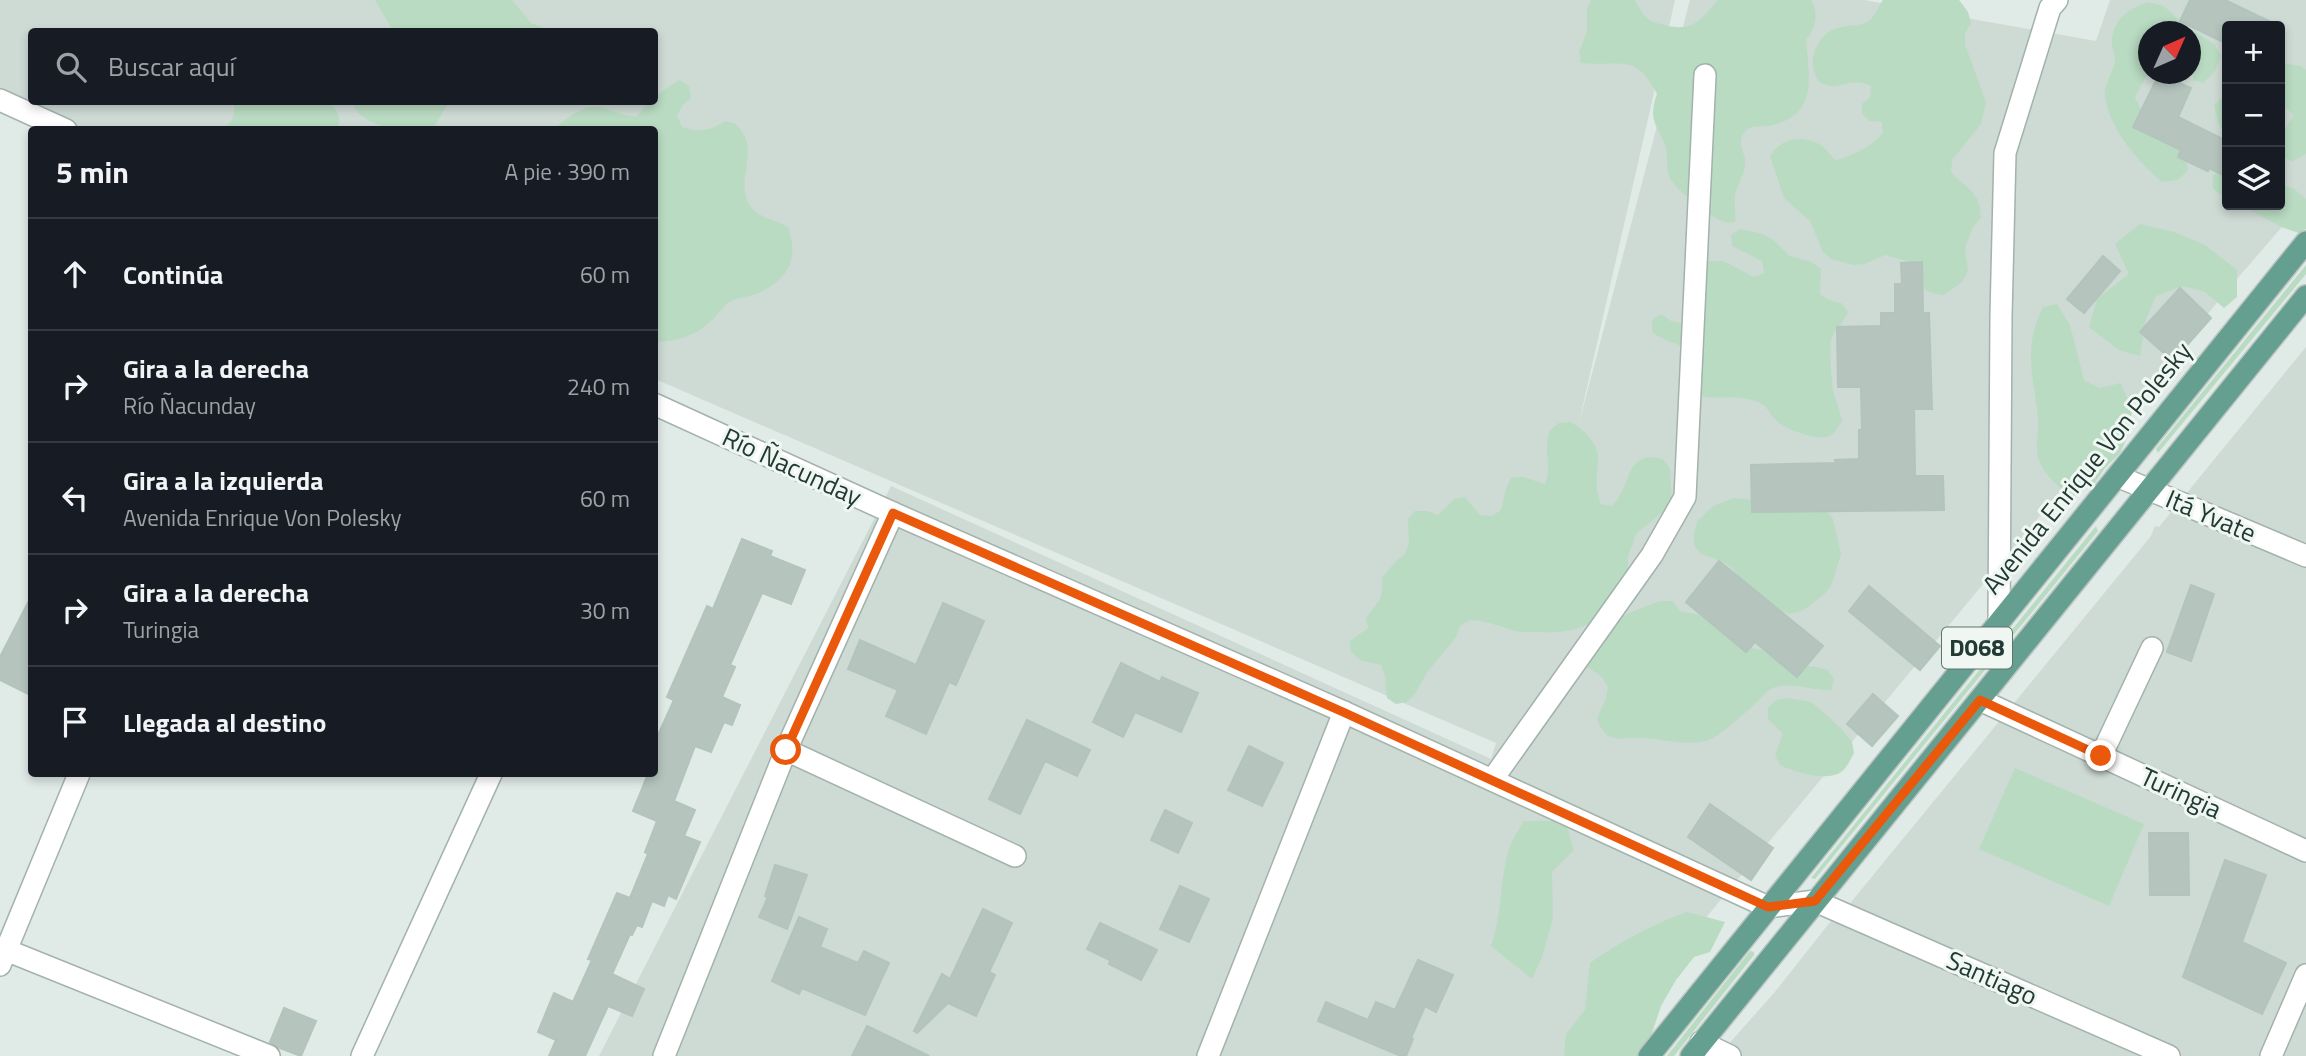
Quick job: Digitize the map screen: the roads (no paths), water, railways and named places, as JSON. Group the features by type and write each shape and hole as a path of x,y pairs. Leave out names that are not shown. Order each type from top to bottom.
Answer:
{"main road":[{"name":"Avenida Enrique Von Polesky","path":"1649,1056 2306,242"},
{"name":"D068","path":"1696,1049 2306,296"}],"street":[{"path":"1999,621 2005,153 2050,8 2057,0"},
{"path":"1492,780 1652,555 1685,497 1705,75"},
{"path":"0,101 57,126"},
{"name":"Río Ñacunday","path":"658,409 1343,712 1768,907"},
{"name":"Itá Yvate","path":"2117,476 2306,556"},
{"path":"664,1056 786,750 893,513"},
{"path":"2101,756 2152,648"},
{"name":"Turingia","path":"1980,700 2306,851"},
{"path":"1208,1056 1343,712"},
{"path":"786,750 1016,856"},
{"path":"78,777 3,958 267,1056"},
{"path":"362,1056 490,777"},
{"path":"1768,907 1815,901"},
{"name":"Santiago","path":"1815,901 2169,1056"},
{"path":"2271,1056 2306,975"},
{"path":"1696,1049 1730,1056"}]}
